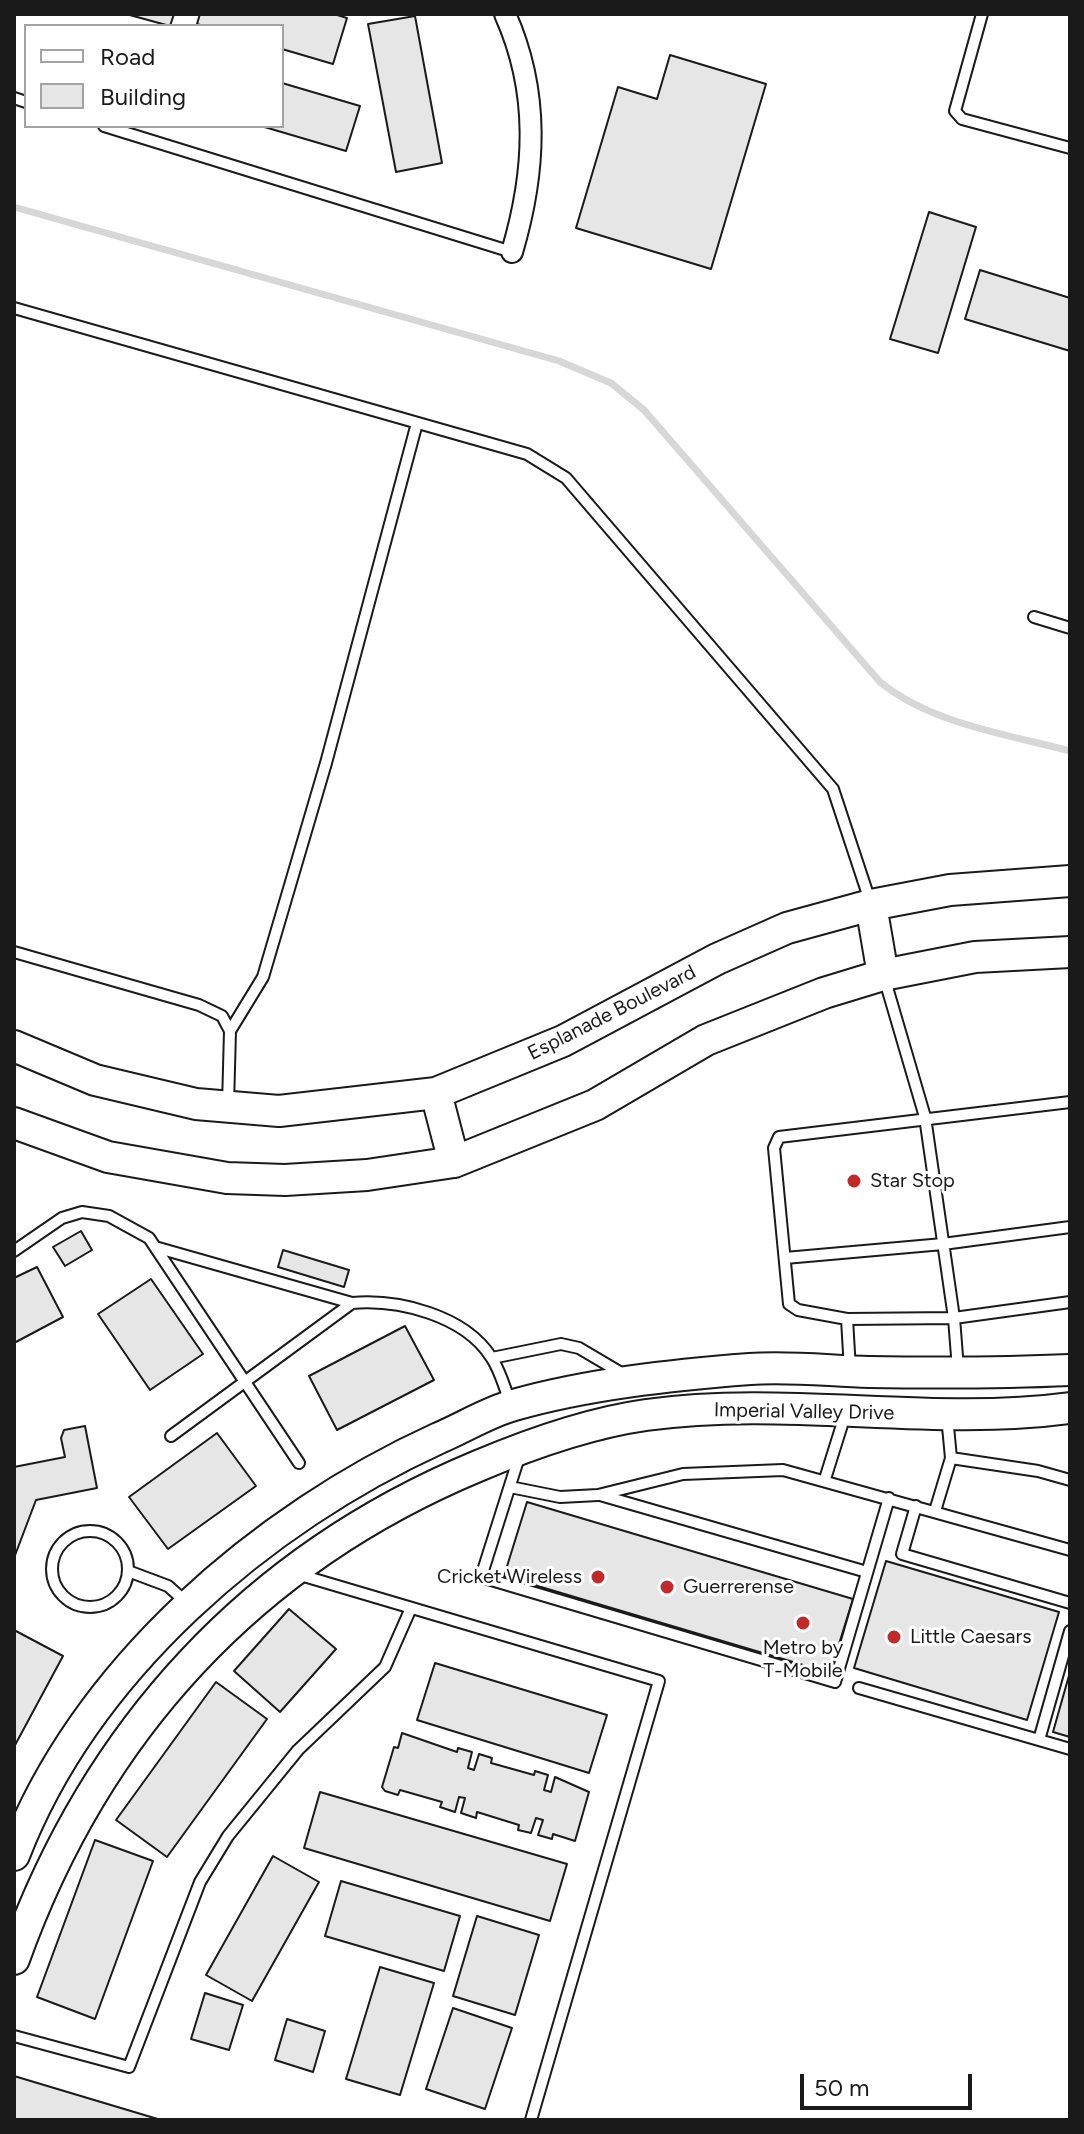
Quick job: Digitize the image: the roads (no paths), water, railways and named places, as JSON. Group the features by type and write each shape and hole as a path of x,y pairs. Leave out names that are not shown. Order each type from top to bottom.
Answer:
{"main road":[{"name":"Esplanade Boulevard","path":"14,1046 95,1080 196,1104 279,1111 436,1093 563,1041 717,959 787,928 871,905 950,890 1070,881"},
{"path":"871,905 883,975"},
{"path":"14,1123 108,1157 227,1178 285,1180 367,1175 454,1162 595,1105 706,1040 824,993 883,975 975,957 1070,952"},
{"path":"436,1093 454,1162"},
{"name":"Imperial Valley Drive","path":"16,1845 51,1776 90,1720 188,1604 262,1543 382,1465 512,1406 639,1383 752,1369 850,1372 1070,1370"},
{"path":"846,1412 850,1372"},
{"path":"512,1406 522,1447"},
{"name":"Imperial Valley Drive","path":"14,1959 57,1856 91,1794 128,1738 216,1634 331,1541 384,1510 522,1447 645,1415 738,1408 947,1416 1070,1408"},
{"path":"188,1604 216,1634"},
{"path":"16,1845 57,1856"}],"street":[{"path":"505,14 518,44 533,135 528,200 512,252"}],"lane":[{"path":"982,14 955,111 962,119 1070,148"},
{"path":"110,128 512,252"},
{"path":"14,308 527,454 566,478 833,789 871,905"},
{"path":"230,1031 263,977 326,763 417,423"},
{"path":"1034,617 1070,628"},
{"path":"14,952 199,1005 222,1016 230,1031 228,1107"},
{"path":"883,975 925,1117 954,1318 958,1372"},
{"path":"1070,1102 925,1117 779,1137 774,1148 792,1309 847,1319 954,1318 1070,1302"},
{"path":"14,1251 62,1218 82,1212 109,1216 149,1238 299,1463"},
{"path":"785,1258 943,1244 1070,1227"},
{"path":"155,1247 352,1303 379,1301 449,1322 476,1339 492,1358 512,1406"},
{"path":"171,1436 352,1303"},
{"path":"847,1319 850,1372"},
{"path":"492,1358 561,1344 579,1348 639,1383"},
{"path":"825,1479 846,1412"},
{"path":"935,1511 951,1458 947,1416"},
{"path":"522,1447 481,1577 835,1682 889,1498"},
{"path":"951,1458 1038,1471 1070,1480"},
{"path":"510,1487 560,1497 598,1495 683,1474 745,1469 783,1470 825,1479 1070,1550"},
{"path":"598,1495 867,1572"},
{"path":"916,1506 902,1554 1070,1603"},
{"path":"89,1531 113,1538 122,1548 128,1571 119,1594 97,1606 85,1607 63,1595 53,1573 53,1561 66,1540 89,1531"},
{"path":"128,1571 168,1586 188,1604"},
{"path":"290,1572 659,1681 531,2120"},
{"path":"14,2036 129,2067 200,1882 228,1836 298,1750 385,1667 411,1608"},
{"path":"1039,1740 1070,1631"},
{"path":"859,1688 1070,1749"}],"waterway":[{"path":"14,207 559,361 611,383 644,410 880,682 900,696 946,718 1070,751"}],"place":[{"name":"Star Stop","path":"854,1181"},
{"name":"Cricket Wireless","path":"598,1577"},
{"name":"Guerrerense","path":"667,1587"},
{"name":"Metro by T-Mobile","path":"803,1623"},
{"name":"Little Caesars","path":"894,1637"}]}
